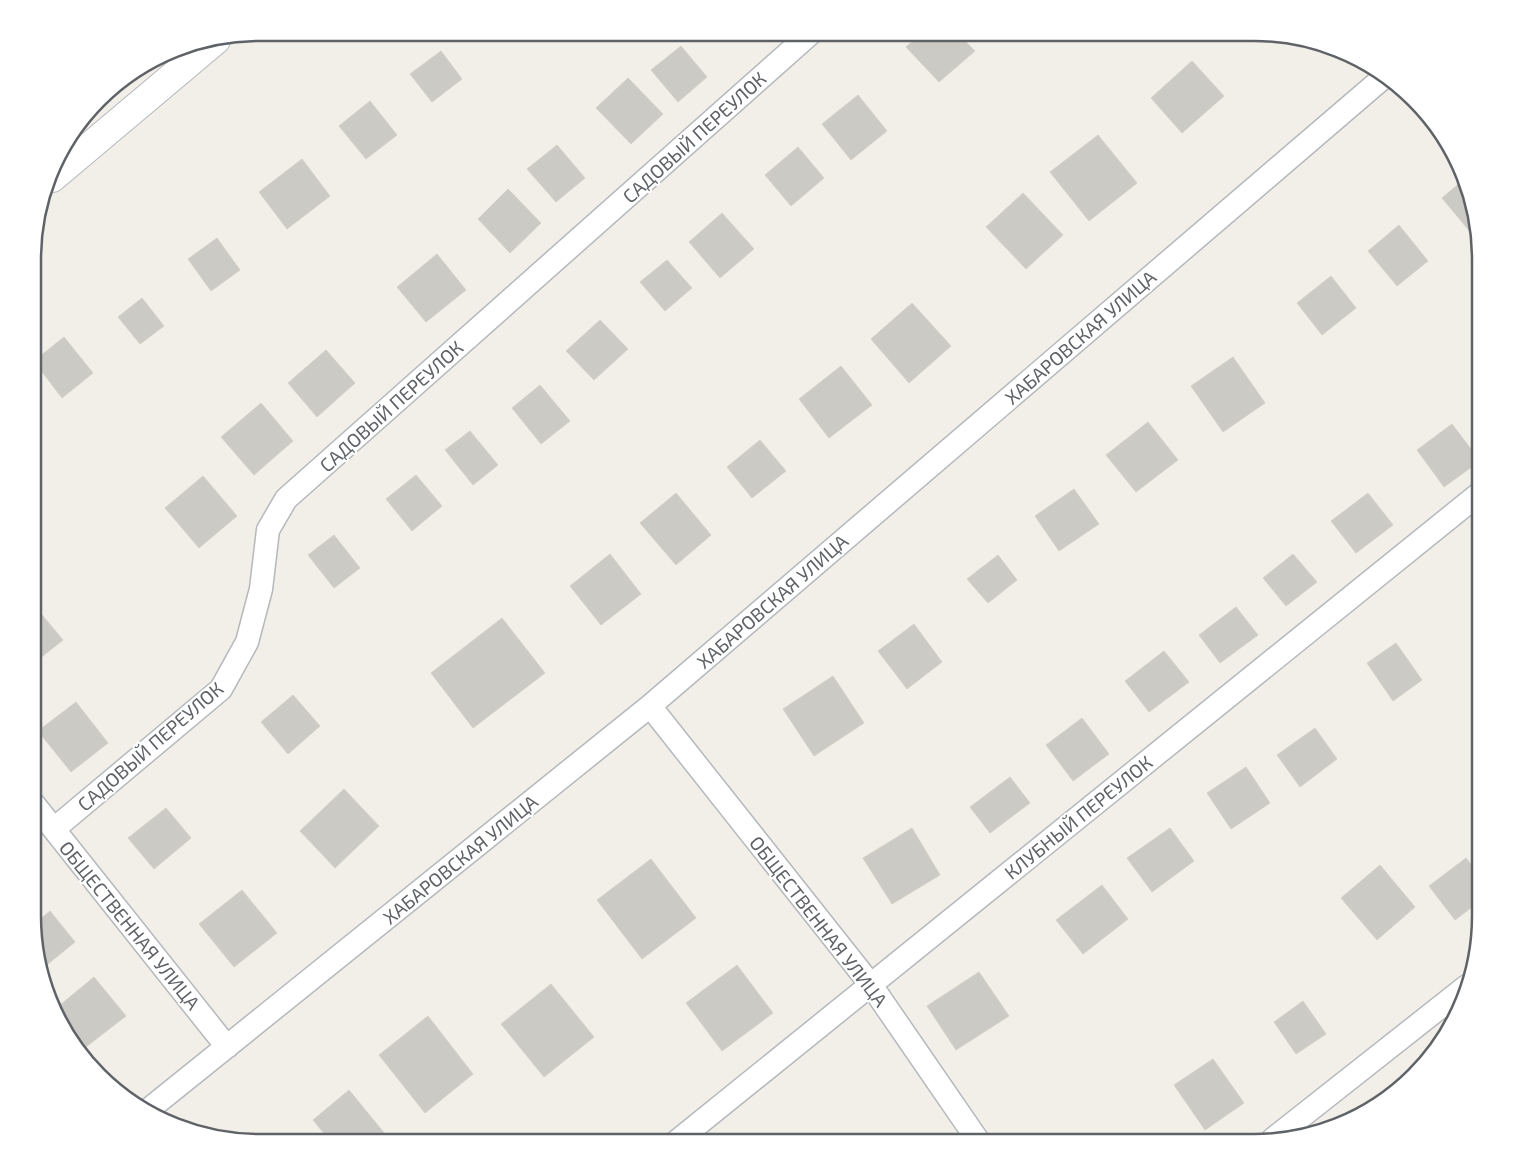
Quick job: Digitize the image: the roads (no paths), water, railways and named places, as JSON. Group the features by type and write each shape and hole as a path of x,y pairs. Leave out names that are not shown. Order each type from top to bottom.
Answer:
{"street":[{"name":"САДОВЫЙ ПЕРЕУЛОК","path":"54,829 221,688 247,642 261,589 268,530 286,499 802,41"},
{"path":"60,171 206,48"},
{"name":"ХАБАРОВСКАЯ УЛИЦА","path":"153,1106 650,706 1379,81"},
{"name":"КЛУБНЫЙ ПЕРЕУЛОК","path":"686,1134 1472,499"},
{"name":"ОБЩЕСТВЕННАЯ УЛИЦА","path":"650,706 871,985 973,1134"},
{"name":"ОБЩЕСТВЕННАЯ УЛИЦА","path":"41,813 227,1047"},
{"path":"1281,1132 1457,994"}]}
